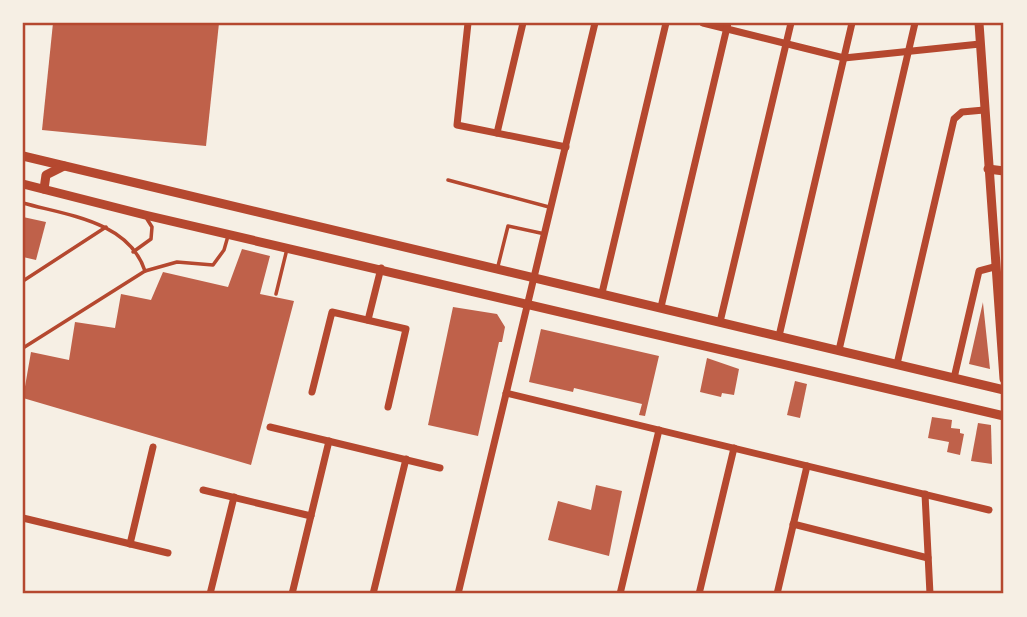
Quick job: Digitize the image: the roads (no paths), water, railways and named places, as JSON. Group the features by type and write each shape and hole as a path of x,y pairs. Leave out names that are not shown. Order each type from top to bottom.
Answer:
{"street":[{"path":"468,23 457,125 566,147"},
{"path":"497,133 523,23"},
{"path":"458,594 595,23"},
{"path":"602,293 666,23"},
{"path":"703,23 728,26 844,58 980,44"},
{"path":"720,322 791,23"},
{"path":"779,336 852,23"},
{"path":"838,350 915,23"},
{"path":"979,23 1004,379"},
{"path":"661,307 728,26"},
{"path":"897,364 954,119 962,112 984,110"},
{"path":"23,156 1004,390"},
{"path":"44,189 46,175 64,166"},
{"path":"988,169 1004,171"},
{"path":"23,184 1004,416"},
{"path":"954,378 979,271 995,267"},
{"path":"368,320 381,268"},
{"path":"312,392 332,312 406,329 388,407"},
{"path":"506,393 989,510"},
{"path":"270,427 440,468"},
{"path":"620,594 659,430"},
{"path":"292,594 329,441"},
{"path":"130,544 153,447"},
{"path":"699,594 734,448"},
{"path":"373,594 406,459"},
{"path":"777,594 807,466"},
{"path":"203,490 311,516"},
{"path":"925,494 930,594"},
{"path":"210,594 234,497"},
{"path":"23,518 168,552"},
{"path":"793,524 928,558"}],"lane":[{"path":"448,180 551,207"},
{"path":"23,203 106,226 134,252 145,271"},
{"path":"134,252 151,239 152,227 145,215"},
{"path":"23,281 106,226"},
{"path":"498,268 508,226 545,234"},
{"path":"23,348 145,271 177,262 213,265 224,250 229,234"},
{"path":"276,294 287,247"}]}
